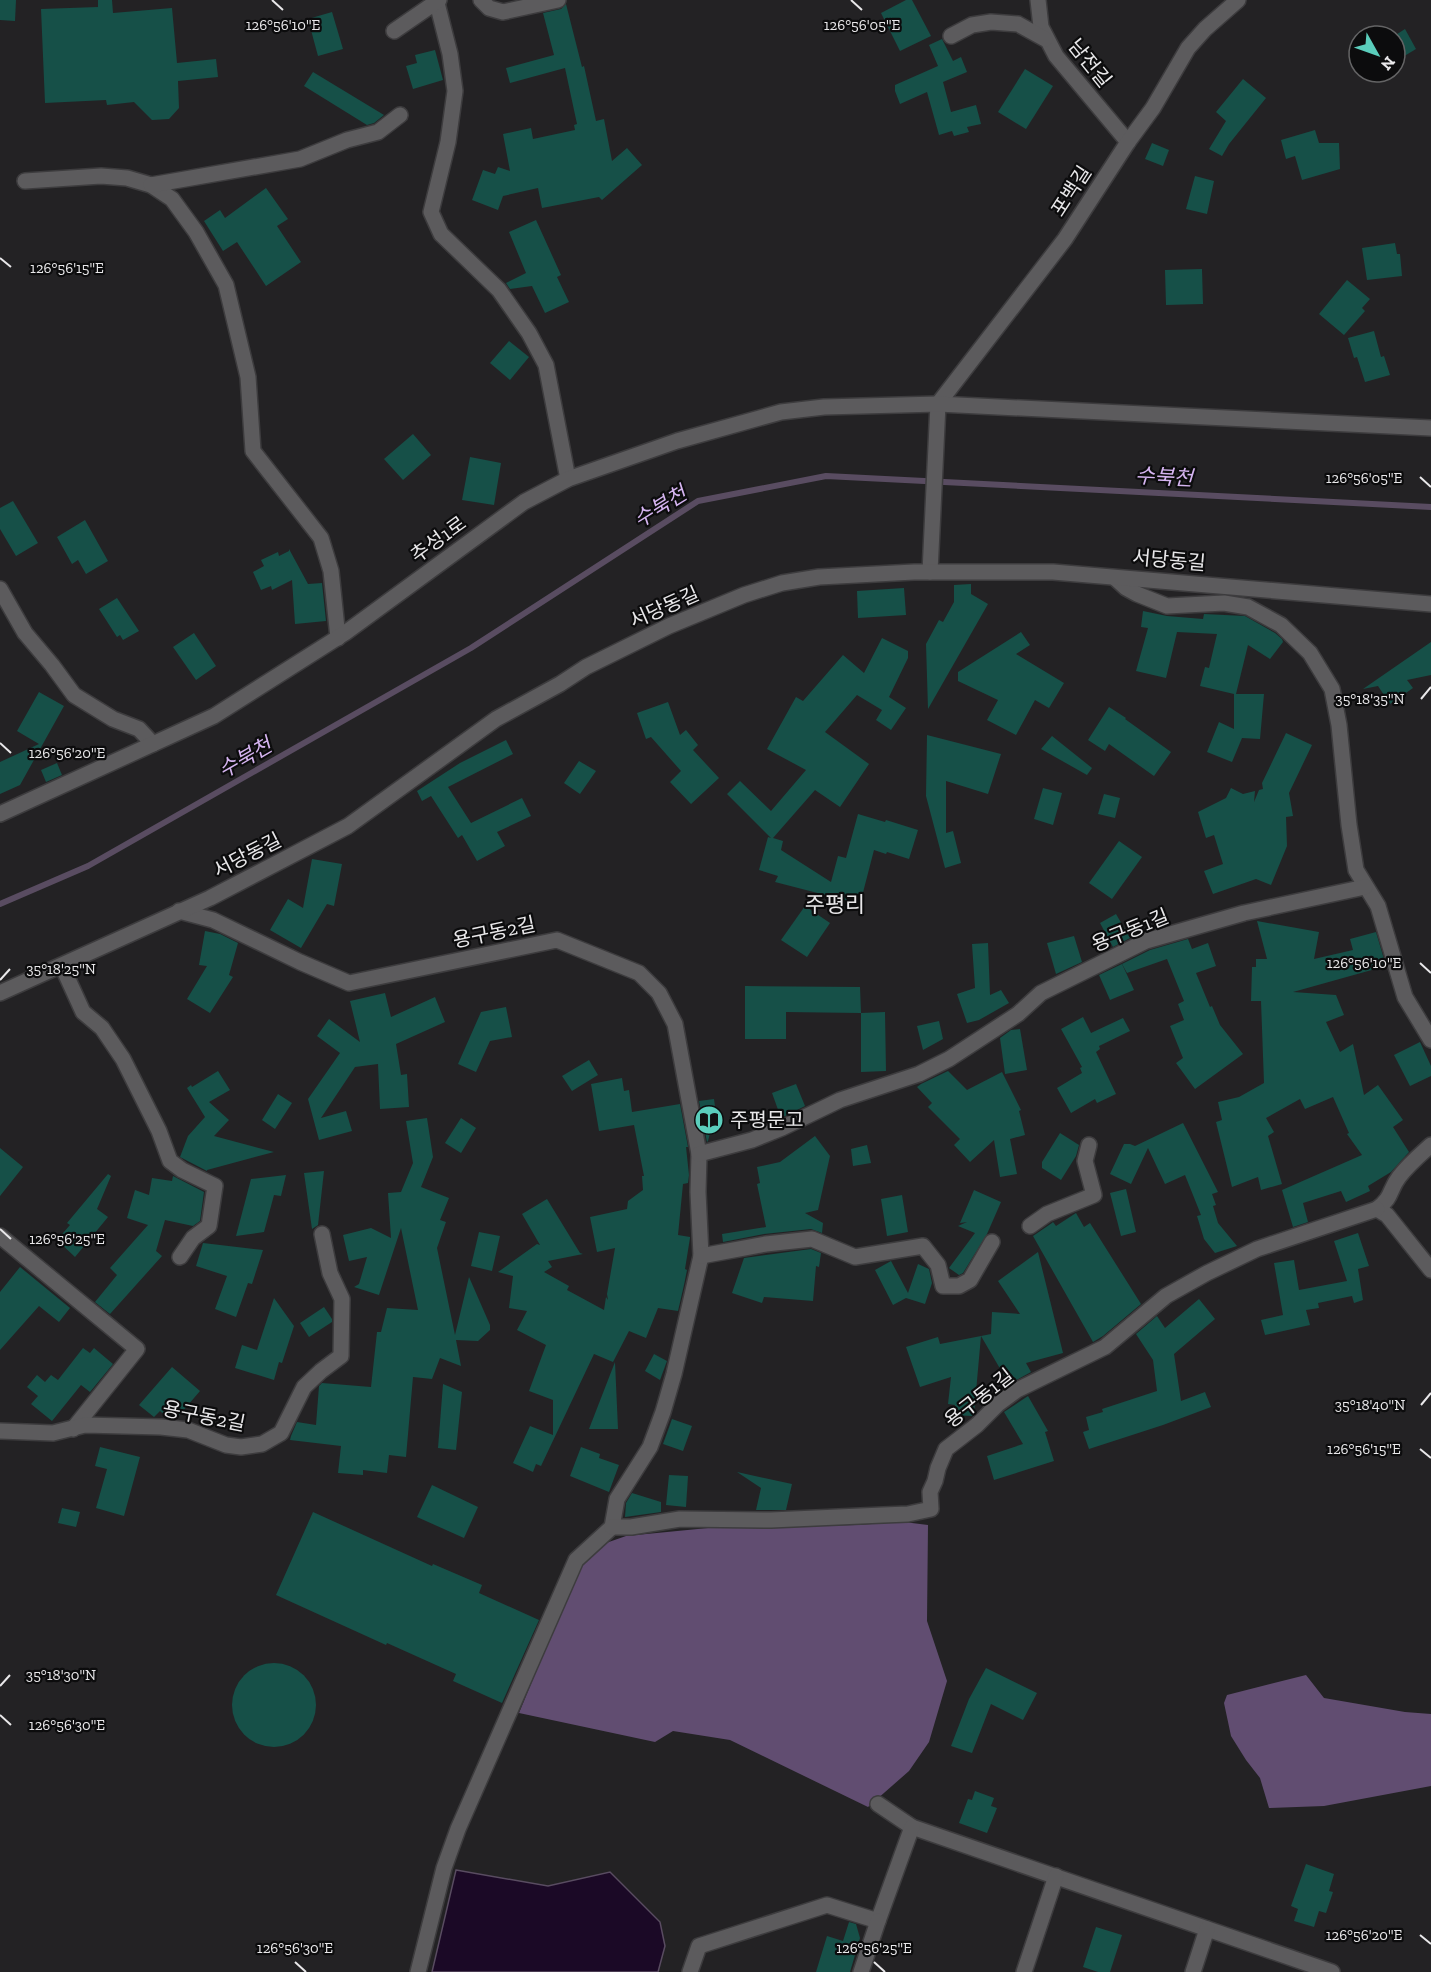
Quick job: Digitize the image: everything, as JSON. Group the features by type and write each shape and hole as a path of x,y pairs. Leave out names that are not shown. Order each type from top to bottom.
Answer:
{"street":[{"path":"481,0 489,8 504,12 558,0"},
{"name":"남전길","path":"1038,0 1041,27 1045,39 1056,56 1128,142"},
{"name":"포백길","path":"938,412 1065,239 1128,142 1154,108 1188,48 1205,29 1238,0"},
{"path":"394,31 438,1 450,54 455,91 448,142 431,212 441,234 499,290 529,333 546,365 568,479"},
{"path":"951,36 972,26 991,22 1018,24 1045,39"},
{"path":"151,185 300,159 347,140 378,132 400,115"},
{"path":"25,181 101,176 127,178 151,185 172,199 196,232 226,285 248,377 253,451 321,538 331,571 338,638"},
{"name":"추성1로","path":"0,814 214,717 338,638 524,502 568,479 677,441 781,412 824,407 938,412"},
{"path":"930,572 938,412 1431,429"},
{"name":"서당동길","path":"0,993 248,879 348,826 496,719 586,667 669,626 744,595 782,583 819,577 930,572 1053,572 1431,604"},
{"path":"1115,578 1137,594 1167,606 1224,603 1248,607 1281,625 1310,653 1332,689 1339,725 1356,870 1378,906 1405,997 1431,1040"},
{"path":"0,589 25,633 74,695 113,719 139,729 153,744"},
{"name":"용구동1길","path":"699,1154 752,1140 840,1100 919,1074 949,1059 1018,1014 1041,993 1146,941 1244,913 1365,887"},
{"name":"용구동2길","path":"179,911 213,920 349,983 557,940 639,973 659,993 675,1024 699,1154 701,1256 688,1317 663,1412 650,1447 617,1499 612,1527"},
{"path":"63,966 83,1012 102,1028 123,1059 159,1131 171,1161 182,1170 215,1186 209,1226 193,1238 180,1257"},
{"path":"1030,1226 1047,1214 1094,1195 1085,1161 1089,1145"},
{"path":"1431,1145 1416,1157 1397,1179 1388,1201 1377,1209 1387,1215 1431,1270"},
{"name":"용구동1길","path":"612,1527 631,1527 680,1519 771,1520 908,1514 931,1509 930,1492 946,1449 1017,1390 1105,1347 1166,1296 1207,1274 1257,1249 1377,1209"},
{"name":"용구동2길","path":"0,1431 52,1433 86,1425 188,1430 226,1445 241,1447 262,1444 281,1433 304,1387 341,1356 342,1299 330,1273 322,1234"},
{"path":"0,1236 137,1349 73,1429"},
{"path":"701,1256 766,1244 812,1239 855,1257 923,1246 938,1265 943,1286 959,1286 970,1280 992,1242"},
{"path":"418,1972 444,1868 458,1829 576,1560 612,1527"},
{"path":"878,1804 912,1827 1332,1972"},
{"path":"861,1972 912,1827"},
{"path":"1024,1972 1056,1876"},
{"path":"690,1972 699,1946 827,1905 878,1921"},
{"path":"1193,1972 1207,1929"}],"shaded area":[{"path":"904,1522 928,1525 927,1621 947,1681 929,1742 909,1771 868,1807 730,1740 673,1731 655,1742 519,1713 586,1550 626,1536 708,1528"},
{"path":"1306,1675 1324,1698 1405,1712 1431,1714 1431,1786 1324,1806 1269,1808 1260,1778 1231,1736 1224,1703 1227,1695"},
{"path":"456,1870 548,1886 610,1872 660,1922 665,1946 658,1972 432,1972"}],"building":[{"path":"0,0 16,0 15,21 0,20"},
{"path":"98,0 112,0 113,13 172,8 177,63 216,59 218,77 178,81 179,108 169,119 152,120 134,102 107,105 106,100 45,103 41,9 98,7"},
{"path":"906,0 912,0 931,36 900,51 881,13"},
{"path":"566,4 582,67 584,66 596,121 604,119 612,161 627,148 642,165 602,200 599,197 542,208 538,188 503,196 498,210 472,200 483,170 495,174 498,167 510,171 503,134 531,128 533,139 575,130 574,125 577,124 565,68 510,83 506,68 554,55 543,13 561,9"},
{"path":"332,12 343,49 318,56 308,19"},
{"path":"1407,33 1416,49 1407,54"},
{"path":"942,39 953,61 961,57 967,72 943,82 951,112 976,105 981,124 967,127 969,132 954,136 952,131 939,135 927,92 900,104 895,91 895,85 938,66 929,45"},
{"path":"435,50 443,80 413,89 406,66 417,63 415,55"},
{"path":"1025,69 1053,86 1026,129 998,112"},
{"path":"313,72 384,115 374,123 367,125 304,86"},
{"path":"1243,79 1266,98 1222,156 1209,149 1226,121 1216,112"},
{"path":"1315,130 1319,143 1339,143 1340,169 1302,180 1295,156 1286,159 1281,140"},
{"path":"1152,143 1169,150 1163,166 1145,159"},
{"path":"1195,176 1214,181 1207,214 1186,209"},
{"path":"266,188 288,219 277,226 301,262 266,286 237,242 223,251 204,221 220,210 225,218"},
{"path":"536,220 561,275 557,277 569,302 545,313 532,286 510,289 506,283 526,273 509,232"},
{"path":"1395,243 1397,254 1400,254 1402,276 1367,280 1362,248"},
{"path":"1202,269 1203,304 1166,305 1165,270"},
{"path":"1347,280 1370,299 1362,308 1365,311 1344,335 1319,314"},
{"path":"1374,331 1381,357 1384,356 1390,375 1365,382 1348,338"},
{"path":"509,341 529,357 510,380 490,363"},
{"path":"413,434 431,455 403,480 384,459"},
{"path":"470,457 501,463 494,505 462,500"},
{"path":"13,501 38,543 16,556 0,529 0,508"},
{"path":"85,520 108,561 86,574 78,560 72,564 57,537"},
{"path":"289,549 308,584 322,583 326,621 295,624 292,580 272,590 271,586 261,590 253,572 264,566 261,560 278,552 279,556"},
{"path":"971,584 971,594 988,604 928,709 926,644 939,620 943,622 954,602 954,585"},
{"path":"904,588 906,615 858,618 857,591"},
{"path":"117,598 139,631 123,640 120,635 117,637 99,609"},
{"path":"1143,611 1203,619 1204,614 1245,616 1282,639 1283,642 1270,659 1248,645 1236,694 1264,694 1260,739 1242,738 1232,762 1207,752 1219,722 1234,729 1234,694 1200,686 1205,667 1209,668 1217,634 1177,632 1166,678 1136,671 1148,628 1141,627"},
{"path":"1021,632 1030,645 1016,654 1064,683 1049,708 1035,700 1016,735 987,720 998,700 958,681 958,672"},
{"path":"194,633 216,666 196,680 173,647"},
{"path":"882,638 908,651 908,658 889,697 906,708 891,730 876,720 882,710 857,695 825,732 869,764 840,807 815,790 773,838 783,841 781,850 831,882 838,856 846,858 858,814 918,830 909,859 874,850 860,904 775,882 778,876 759,870 768,837 771,838 727,794 740,781 771,811 806,770 767,749 796,697 803,701 843,655 864,673"},
{"path":"1431,642 1431,675 1407,680 1413,688 1390,704 1378,686 1363,689"},
{"path":"39,692 64,706 20,785 0,794 0,762 39,744 17,731"},
{"path":"668,702 680,735 686,730 698,745 693,750 719,778 691,804 670,782 681,771 651,737 646,739 637,713"},
{"path":"1109,707 1171,752 1154,776 1109,744 1105,751 1088,740"},
{"path":"1286,733 1312,745 1289,793 1293,816 1286,817 1287,846 1271,885 1256,879 1213,894 1204,871 1223,864 1214,835 1206,838 1198,812 1226,798 1231,788 1243,794 1255,791 1254,802 1259,790 1263,789 1262,783"},
{"path":"927,735 1001,754 988,794 946,781 946,833 953,831 961,863 945,868 926,796"},
{"path":"1052,736 1092,768 1087,775 1041,749"},
{"path":"506,740 513,754 448,787 471,823 522,798 531,816 497,832 505,846 477,861 462,835 458,838 431,796 422,801 417,791 460,763"},
{"path":"579,761 596,771 580,794 564,783"},
{"path":"57,763 62,775 46,782 41,770"},
{"path":"1043,788 1062,793 1053,825 1034,819"},
{"path":"1104,794 1120,798 1115,818 1098,814"},
{"path":"1119,841 1142,857 1112,899 1089,883"},
{"path":"312,859 342,864 334,906 327,904 301,948 270,930 288,899 303,908"},
{"path":"805,906 830,923 807,957 781,940"},
{"path":"1116,914 1130,938 1113,947 1100,923"},
{"path":"1257,921 1319,932 1314,959 1353,950 1350,939 1376,932 1386,966 1293,992 1336,995 1344,1015 1326,1022 1340,1052 1353,1044 1364,1095 1378,1085 1403,1120 1393,1127 1409,1152 1391,1172 1368,1186 1370,1191 1346,1202 1341,1191 1303,1203 1308,1222 1293,1227 1282,1190 1362,1155 1347,1134 1349,1133 1333,1097 1305,1109 1300,1099 1266,1118 1274,1132 1268,1136 1282,1184 1261,1190 1258,1177 1232,1187 1216,1122 1222,1120 1218,1102 1239,1097 1264,1083 1261,1001 1251,1001 1252,967 1256,967 1256,959 1267,959"},
{"path":"205,931 220,934 238,943 229,975 233,977 210,1013 187,999 207,966 199,965"},
{"path":"1074,936 1082,962 1056,974 1047,943"},
{"path":"1188,939 1192,949 1208,943 1216,966 1196,973 1220,1025 1243,1054 1195,1089 1176,1063 1183,1058 1170,1026 1184,1020 1178,1004 1184,1001 1167,959 1127,973 1122,964 1150,950"},
{"path":"988,943 990,995 1001,990 1009,1003 979,1020 967,1023 957,994 975,988 972,944"},
{"path":"1122,964 1134,990 1110,1000 1099,975"},
{"path":"745,986 860,987 861,1013 786,1012 786,1039 745,1039"},
{"path":"385,993 391,1017 435,997 445,1022 396,1044 401,1075 407,1074 409,1107 380,1109 378,1064 355,1067 321,1118 346,1111 352,1131 319,1140 308,1099 340,1053 317,1036 329,1019 360,1042 350,1001"},
{"path":"506,1007 512,1037 490,1041 476,1072 458,1064 481,1012"},
{"path":"885,1012 886,1071 861,1072 861,1013"},
{"path":"1083,1017 1091,1033 1123,1018 1130,1031 1099,1046 1100,1049 1096,1052 1116,1094 1097,1103 1095,1099 1071,1113 1057,1088 1082,1073 1080,1068 1082,1067 1061,1029"},
{"path":"939,1021 943,1039 923,1050 917,1026"},
{"path":"1020,1029 1027,1070 1005,1074 1000,1038 1011,1030"},
{"path":"1420,1042 1431,1066 1431,1076 1410,1086 1394,1055"},
{"path":"589,1060 598,1075 572,1091 562,1076"},
{"path":"218,1071 230,1090 209,1102 229,1120 214,1136 274,1152 207,1171 180,1157 188,1136 205,1117 187,1088"},
{"path":"948,1071 967,1090 1002,1072 1021,1110 1019,1111 1025,1135 1010,1139 1017,1174 1000,1177 994,1140 970,1162 954,1145 960,1139 928,1107 932,1103 917,1087"},
{"path":"622,1078 624,1091 629,1090 632,1112 680,1104 688,1147 686,1147 689,1175 688,1183 683,1184 678,1235 690,1237 684,1285 678,1311 658,1308 646,1338 629,1331 613,1362 594,1354 541,1466 536,1464 533,1472 513,1463 530,1426 553,1435 553,1400 529,1391 546,1345 517,1330 527,1311 509,1308 513,1276 498,1272 537,1244 540,1245 522,1214 547,1199 580,1253 583,1254 548,1261 552,1267 544,1272 569,1286 567,1290 604,1310 606,1297 608,1300 615,1248 597,1252 590,1217 627,1209 628,1201 643,1190 642,1176 644,1176 634,1125 599,1131 591,1084"},
{"path":"796,1084 805,1106 781,1118 772,1093"},
{"path":"278,1094 292,1103 275,1129 262,1120"},
{"path":"714,1099 718,1129 711,1129 707,1142 699,1101"},
{"path":"427,1118 433,1157 421,1187 449,1198 440,1220 446,1222 437,1248 455,1335 469,1277 490,1325 490,1330 478,1341 456,1340 461,1366 440,1358 432,1379 413,1377 406,1457 389,1455 387,1473 363,1470 363,1475 338,1473 341,1446 290,1440 291,1436 297,1422 316,1425 319,1386 322,1383 371,1387 377,1332 381,1332 387,1308 418,1310 401,1228 379,1295 354,1287 359,1284 367,1257 349,1261 343,1235 371,1228 391,1238 388,1193 401,1192 413,1163 406,1121"},
{"path":"461,1118 476,1128 461,1153 445,1143"},
{"path":"1183,1123 1218,1192 1212,1194 1218,1223 1237,1246 1215,1253 1204,1239 1197,1216 1201,1215 1185,1175 1165,1184 1148,1148 1131,1184 1110,1174 1124,1144 1135,1146"},
{"path":"1060,1133 1079,1145 1076,1156 1061,1180 1042,1168 1042,1162"},
{"path":"815,1136 830,1156 818,1210 805,1213 823,1223 822,1233 811,1229 764,1234 723,1242 722,1234 766,1227 757,1184 760,1183 757,1167 780,1162"},
{"path":"867,1145 871,1163 853,1166 851,1149"},
{"path":"0,1148 23,1167 0,1196"},
{"path":"324,1171 318,1225 312,1229 304,1173"},
{"path":"108,1174 111,1176 97,1209 108,1217 75,1257 57,1240 70,1225 67,1223"},
{"path":"286,1175 281,1196 274,1195 264,1232 236,1236 251,1179"},
{"path":"173,1176 204,1192 200,1221 193,1226 165,1220 156,1251 162,1256 110,1314 95,1302 117,1275 110,1268 148,1225 127,1218 135,1190 149,1195 152,1178 172,1181"},
{"path":"1126,1189 1136,1232 1121,1236 1110,1193"},
{"path":"974,1190 1001,1202 987,1234 963,1273 959,1275 949,1268 975,1233 958,1226 967,1222 960,1223"},
{"path":"902,1195 908,1232 887,1236 881,1199"},
{"path":"1076,1213 1084,1227 1090,1223 1141,1304 1093,1342 1033,1236 1053,1222 1056,1226"},
{"path":"479,1232 500,1236 492,1271 471,1266"},
{"path":"1358,1233 1369,1266 1358,1269 1363,1300 1354,1303 1352,1296 1318,1303 1319,1308 1306,1310 1310,1325 1265,1335 1261,1320 1283,1315 1274,1263 1294,1260 1299,1290 1347,1281 1334,1241"},
{"path":"203,1243 263,1250 252,1284 248,1283 236,1317 215,1309 227,1276 196,1266"},
{"path":"811,1249 821,1253 819,1267 816,1266 813,1301 764,1297 762,1303 732,1293 744,1258"},
{"path":"1038,1252 1063,1353 1026,1363 1031,1372 1009,1384 981,1336 991,1334 992,1312 1020,1314 998,1281"},
{"path":"891,1261 908,1293 918,1264 929,1269 932,1283 925,1304 906,1298 893,1305 875,1270"},
{"path":"20,1267 70,1308 59,1322 39,1306 0,1350 0,1292"},
{"path":"274,1298 294,1326 274,1380 235,1368 242,1345 257,1350"},
{"path":"1199,1299 1215,1319 1174,1354 1181,1401 1205,1392 1211,1407 1089,1449 1083,1432 1089,1430 1086,1417 1103,1412 1102,1409 1157,1391 1153,1360 1136,1334 1157,1316 1165,1328"},
{"path":"324,1307 332,1322 309,1337 300,1323"},
{"path":"981,1336 974,1414 972,1416 954,1415 955,1405 948,1404 951,1377 920,1387 906,1347 938,1337 940,1344"},
{"path":"83,1348 90,1353 94,1348 113,1364 90,1392 81,1385 52,1421 31,1404 38,1396 27,1387 37,1375 45,1382 51,1375 58,1380"},
{"path":"654,1354 667,1361 660,1380 645,1371"},
{"path":"615,1362 618,1429 589,1429"},
{"path":"172,1367 200,1391 176,1419 168,1418 160,1411 154,1417 139,1405"},
{"path":"443,1384 462,1392 456,1450 438,1448"},
{"path":"1028,1396 1048,1431 1045,1432 1054,1461 994,1480 987,1456 1023,1444 1004,1412"},
{"path":"672,1419 692,1426 683,1451 663,1444"},
{"path":"100,1447 140,1457 124,1516 96,1508 107,1469 95,1466"},
{"path":"581,1447 600,1454 599,1458 619,1465 609,1492 570,1476"},
{"path":"737,1472 792,1484 786,1510 756,1510 761,1488"},
{"path":"669,1475 688,1476 686,1507 666,1505"},
{"path":"432,1485 478,1507 464,1538 417,1517"},
{"path":"632,1493 661,1502 661,1512 625,1517 626,1503"},
{"path":"62,1508 80,1512 76,1527 58,1523"},
{"path":"313,1512 432,1566 433,1564 482,1585 479,1593 539,1620 502,1703 453,1681 456,1674 276,1595"},
{"path":"266,1663 282,1663 298,1670 309,1681 316,1697 313,1721 304,1735 282,1747 266,1747 250,1740 239,1729 232,1713 232,1697 239,1681 250,1670"},
{"path":"986,1668 1037,1693 1023,1720 991,1704 972,1753 951,1746 969,1699"},
{"path":"975,1791 994,1798 991,1806 997,1808 987,1833 959,1823 968,1799 972,1800"},
{"path":"1306,1864 1334,1874 1329,1891 1333,1892 1326,1913 1319,1911 1314,1927 1294,1921 1298,1909 1291,1906"},
{"path":"849,1922 856,1924 860,1938 850,1972 816,1972 827,1936 843,1941"},
{"path":"1096,1927 1122,1935 1110,1972 1098,1972 1083,1967"}],"waterway":[{"name":"수북천","path":"0,904 88,866 471,648 698,501 826,476 1431,507"}],"place":[{"name":"주평문고","path":"709,1120"}],"district":[{"name":"주평리","path":"835,904"}]}
